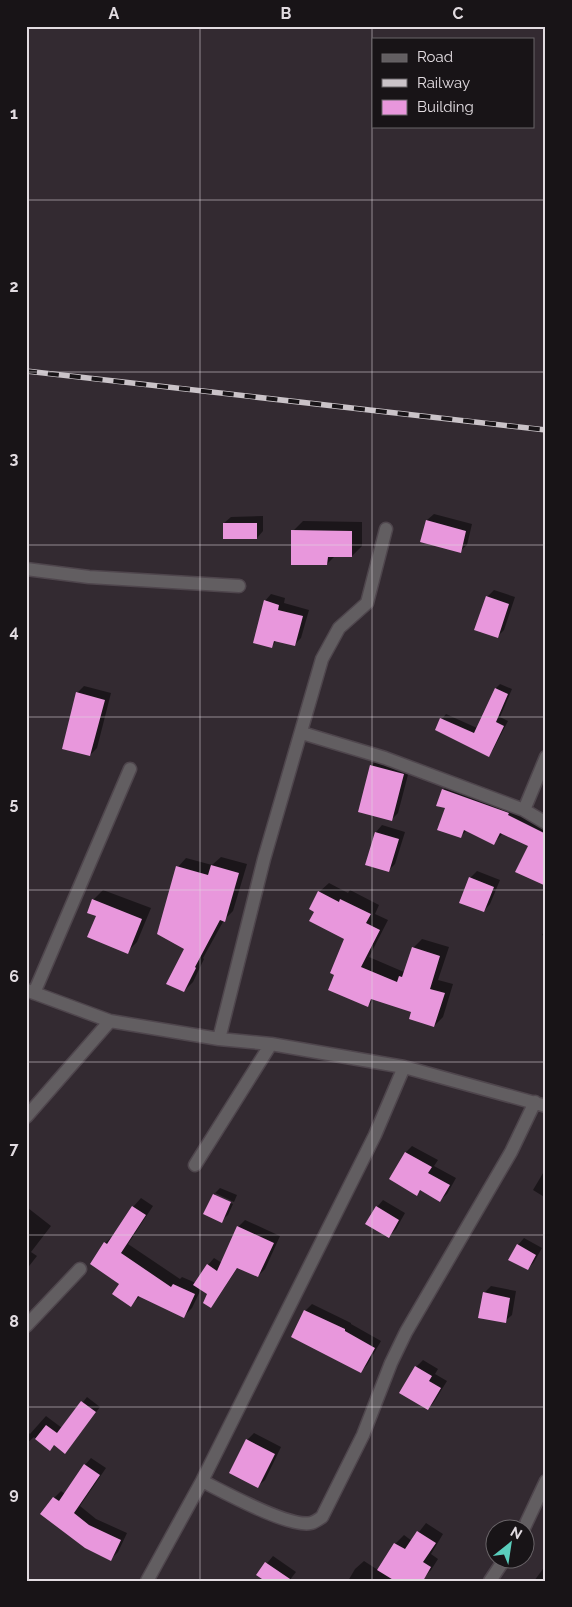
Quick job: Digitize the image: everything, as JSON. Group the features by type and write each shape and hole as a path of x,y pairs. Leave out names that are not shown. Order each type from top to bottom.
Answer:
{"street":[{"path":"220,1038 264,859 322,659 340,628 367,604 386,528"},
{"path":"26,569 89,577 239,586"},
{"path":"302,733 385,758 524,810 546,823"},
{"path":"524,810 546,757"},
{"path":"130,769 30,991 110,1020 404,1066 541,1104 406,1332 391,1363 363,1435 322,1517 311,1523 290,1521 202,1481"},
{"path":"26,1117 110,1020"},
{"path":"195,1165 271,1044"},
{"path":"147,1581 202,1481 375,1135 404,1066"},
{"path":"26,1326 80,1269"},
{"path":"527,1520 546,1481"},
{"path":"490,1581 497,1570"}],"building":[{"path":"426,520 466,531 461,553 420,542"},
{"path":"223,523 257,523 257,539 223,539"},
{"path":"291,530 352,531 352,557 328,557 327,565 291,565"},
{"path":"486,596 509,604 498,638 474,630"},
{"path":"264,600 279,605 278,610 303,616 295,646 274,641 272,648 253,643"},
{"path":"495,688 508,694 496,722 504,726 489,757 435,730 440,718 474,733"},
{"path":"76,692 105,700 90,756 62,749"},
{"path":"370,765 404,774 392,821 358,812"},
{"path":"442,789 509,813 508,815 546,834 546,886 515,872 528,846 500,833 494,845 464,830 461,838 437,830 445,808 436,806"},
{"path":"375,832 399,839 389,872 365,865"},
{"path":"211,865 239,873 225,922 220,920 184,992 166,984 184,949 157,934 176,866 208,875"},
{"path":"469,877 494,887 484,912 459,903"},
{"path":"318,891 339,902 340,899 371,914 366,923 380,930 361,967 397,982 399,976 402,977 412,947 440,956 430,989 445,993 434,1027 409,1019 411,1012 371,999 368,1007 328,990 334,975 330,973 344,939 309,921 314,912 309,909"},
{"path":"92,899 142,919 128,954 87,937 96,916 87,913"},
{"path":"405,1152 432,1167 428,1173 450,1185 440,1202 420,1190 417,1196 389,1179"},
{"path":"213,1194 231,1202 222,1223 203,1214"},
{"path":"132,1206 146,1215 121,1253 171,1287 173,1284 195,1294 184,1318 138,1296 131,1307 112,1294 119,1284 90,1264 104,1242 107,1244"},
{"path":"376,1206 399,1220 389,1238 365,1224"},
{"path":"237,1226 274,1243 258,1277 237,1268 211,1308 203,1303 207,1294 193,1285 207,1264 217,1271"},
{"path":"517,1244 536,1255 528,1270 508,1260"},
{"path":"483,1292 510,1298 506,1323 478,1318"},
{"path":"304,1310 345,1329 345,1331 375,1348 361,1373 291,1337"},
{"path":"415,1366 432,1376 429,1381 441,1388 428,1410 399,1393"},
{"path":"81,1401 96,1412 65,1454 54,1445 50,1451 35,1439 46,1425 57,1433"},
{"path":"246,1439 275,1454 258,1488 229,1473"},
{"path":"84,1464 100,1475 74,1513 89,1525 121,1540 111,1561 85,1548 40,1514 53,1497 59,1501"},
{"path":"417,1531 436,1543 423,1562 431,1567 423,1581 395,1581 377,1570 394,1543 405,1549"},
{"path":"265,1562 293,1581 265,1581 256,1575"}],"railway":[{"path":"26,371 546,430"}]}
